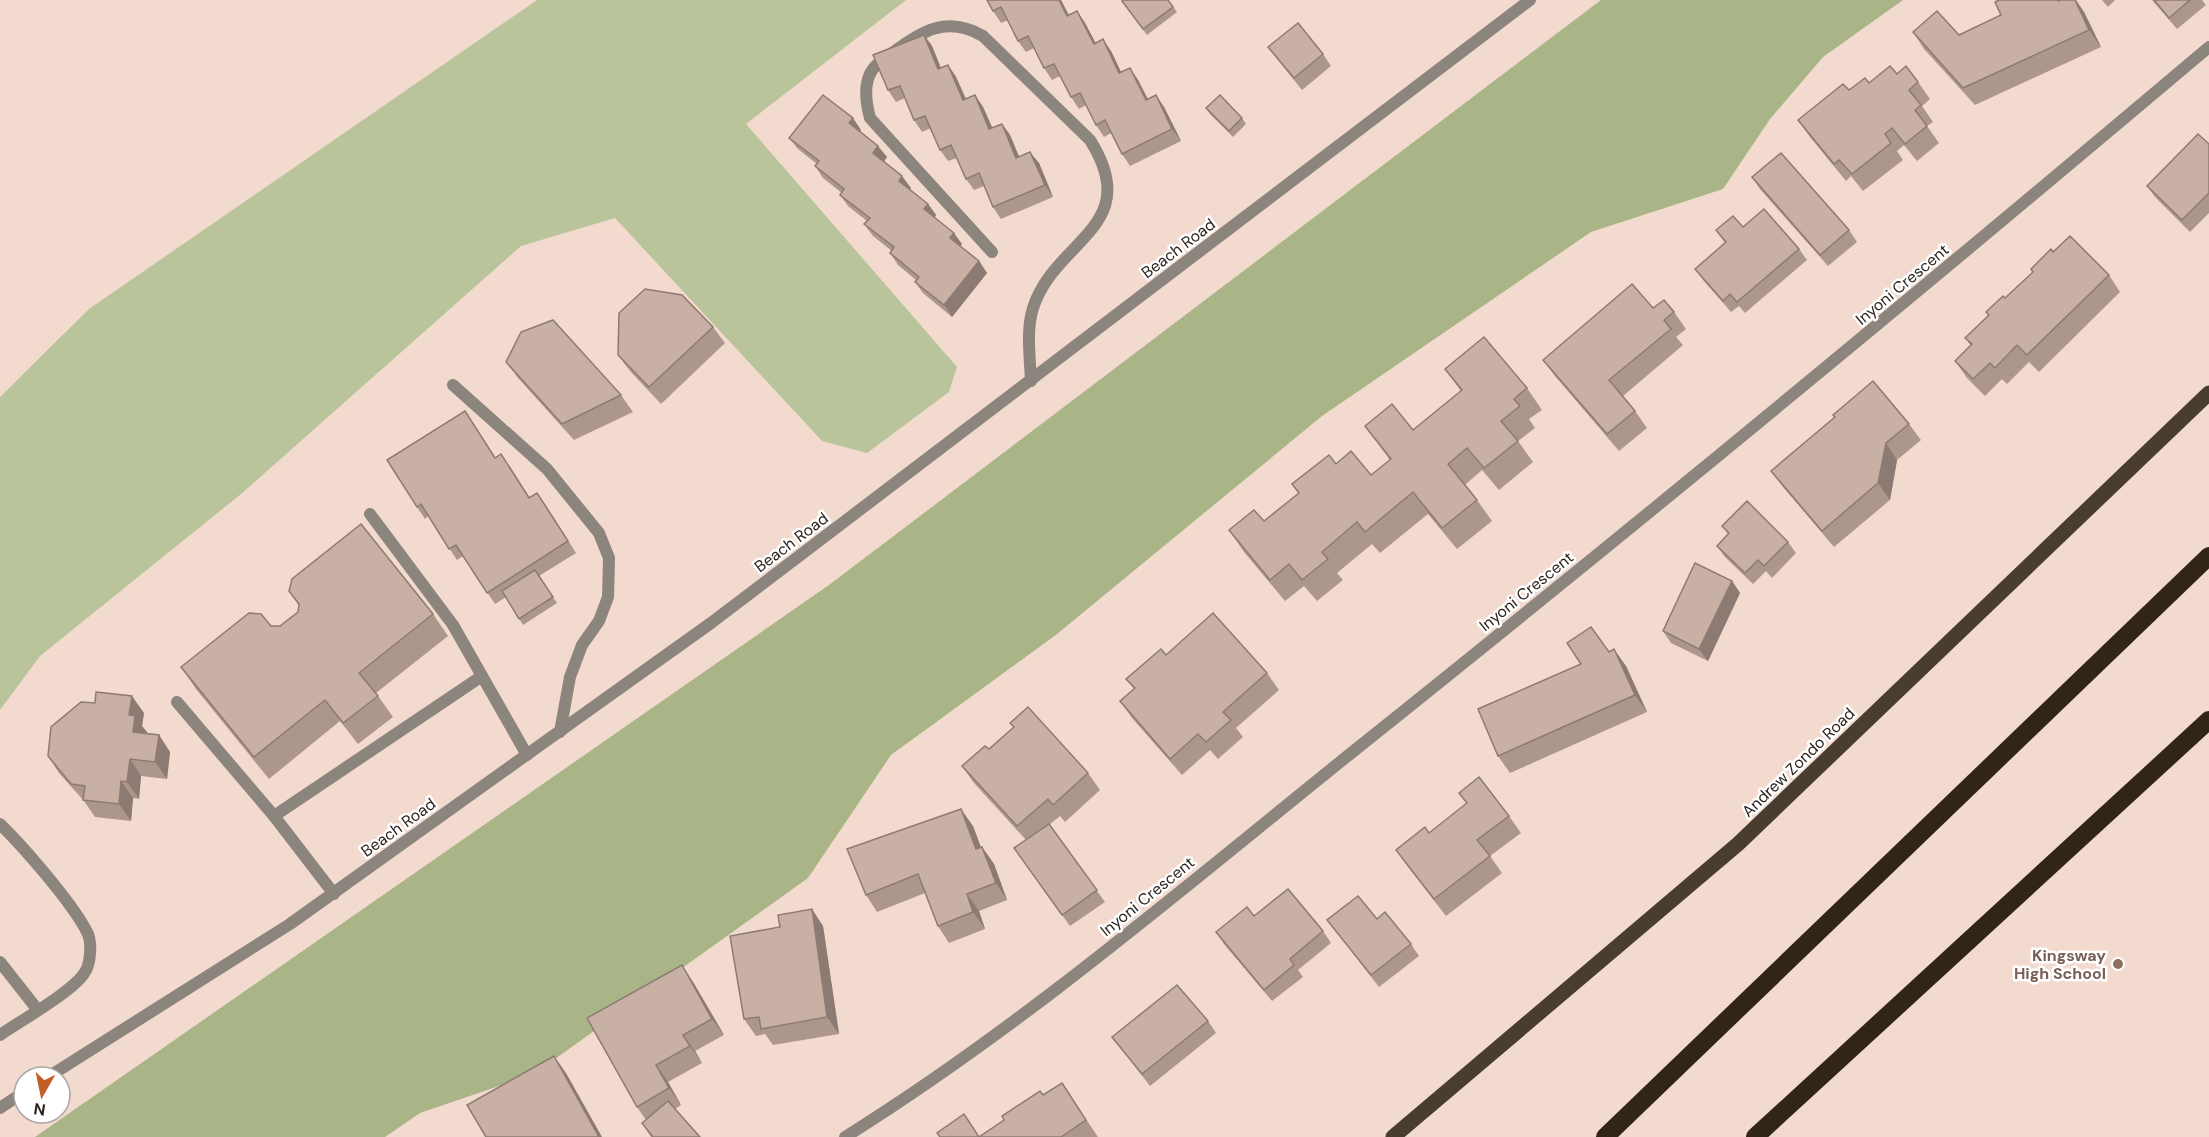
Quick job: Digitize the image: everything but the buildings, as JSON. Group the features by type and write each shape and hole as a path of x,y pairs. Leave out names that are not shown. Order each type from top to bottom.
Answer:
{"highway":[{"path":"1605,1137 2209,556"},
{"path":"1755,1137 2209,720"}],"main road":[{"name":"Andrew Zondo Road","path":"1393,1137 1738,844 2209,393"}],"street":[{"name":"Beach Road","path":"67,1065 334,894 711,623 1530,0"},
{"path":"992,252 870,118 865,101 872,69 916,34 950,25 967,26 983,36 1090,140 1102,159 1109,179 1108,200 1091,232 1045,285 1033,307 1030,328 1031,381"},
{"name":"Inyoni Crescent","path":"845,1137 907,1099 1062,985 1873,331 2209,47"},
{"path":"453,385 547,469 599,533 609,558 608,597 599,621 582,645 570,677 560,732"},
{"path":"370,514 433,596 527,755"},
{"path":"274,816 482,676"},
{"path":"177,702 274,816 334,894"},
{"path":"0,824 57,890 88,933 90,954 86,971 76,983 0,1035"},
{"path":"0,962 37,1009"}],"green space":[{"path":"537,0 906,0 746,124 957,367 949,392 867,453 822,441 615,218 521,246 241,494 40,656 0,710 0,397 89,309"},
{"path":"1601,0 1903,0 1823,57 1770,119 1723,189 1591,232 1322,416 1057,634 891,755 808,878 534,1074 420,1113 385,1137 35,1137 52,1125 72,1125 72,1111 829,585"}],"place":[{"name":"Kingsway High School","path":"2118,964"}]}
